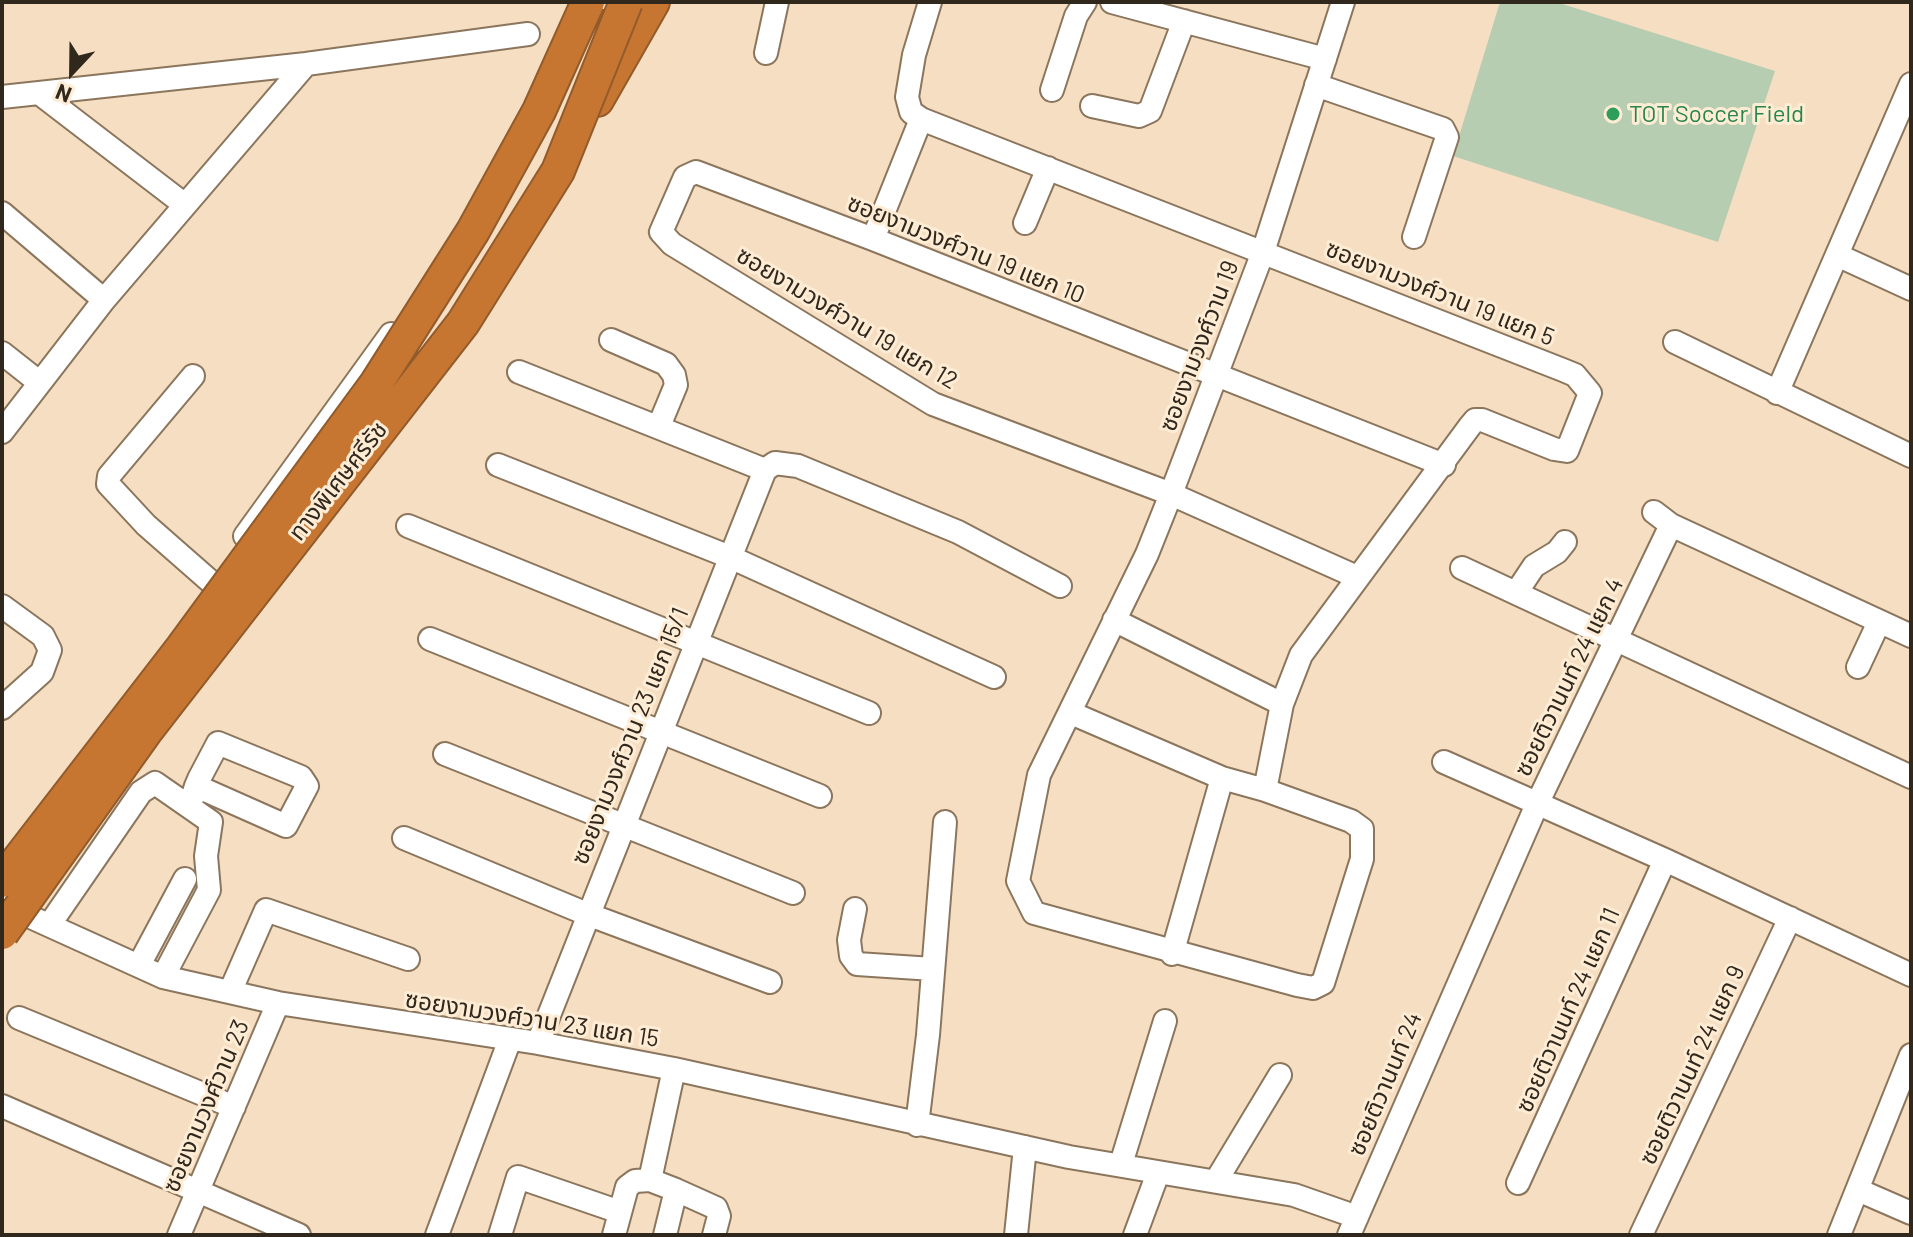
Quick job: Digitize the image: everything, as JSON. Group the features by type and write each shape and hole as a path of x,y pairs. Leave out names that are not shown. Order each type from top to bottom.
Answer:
{"highway":[{"name":"ทางพิเศษศรีรัช","path":"2,881 27,844 182,648 376,384 473,231 532,125 588,2"},
{"name":"ทางพิเศษศรีรัช","path":"2,933 146,731 463,323 558,171 626,2"},
{"path":"558,171 653,2"}],"street":[{"path":"2,869 93,750 211,582 535,137 598,2"},
{"path":"766,53 777,2"},
{"path":"873,239 921,119 911,112 907,97 914,55 930,2"},
{"path":"1052,90 1076,16 1085,2"},
{"path":"1112,2 1325,59"},
{"path":"1263,252 1343,2"},
{"path":"1092,106 1139,116 1150,111 1184,21"},
{"path":"2,97 306,64 528,34"},
{"path":"2,432 104,300 306,64"},
{"path":"1777,393 1837,255 1904,118 1911,84"},
{"path":"1316,85 1443,129 1447,137 1414,237"},
{"path":"39,93 185,205"},
{"name":"ซอยงามวงศ์วาน 19","path":"921,119 1263,252 1171,494 1071,713 1039,775 1023,841 1018,881 1034,913 1172,954"},
{"path":"1025,223 1048,168"},
{"name":"ซอยงามวงศ์วาน 19 แยก 10","path":"696,172 1444,465"},
{"name":"ซอยงามวงศ์วาน 19 แยก 12","path":"696,172 685,177 661,232 672,244 933,404 1171,494"},
{"path":"2,213 104,300"},
{"name":"ซอยงามวงศ์วาน 19 แยก 5","path":"1263,252 1575,375 1590,393 1567,451 1475,420 1444,465"},
{"path":"1837,255 1911,289"},
{"path":"611,340 666,364 674,375 676,385 659,426"},
{"path":"1675,342 1911,456"},
{"path":"2,353 40,383"},
{"path":"519,372 775,467 798,466 958,532 1060,586"},
{"path":"193,376 109,476 108,484 119,499 211,582"},
{"path":"498,465 730,557 994,677"},
{"path":"1265,790 1282,704 1301,655 1444,465"},
{"name":"ซอยงามวงศ์วาน 23 แยก 15/1","path":"538,1043 693,643 730,557 775,467"},
{"path":"1171,494 1357,577"},
{"name":"ซอยติวานนท์ 24 แยก 4","path":"1444,762 1538,802 1616,640 1662,519 1879,622"},
{"path":"408,526 869,713"},
{"path":"1516,593 1534,566 1557,552 1565,542"},
{"path":"1462,568 1911,777"},
{"path":"2,606 43,636 50,650 42,672 2,708"},
{"path":"1114,620 1282,704"},
{"path":"1858,667 1879,622 1911,636"},
{"path":"430,639 820,796"},
{"path":"1071,713 1222,778 1351,821 1362,829 1362,859 1329,971 1323,983 1313,988 1172,954 1222,778"},
{"path":"50,924 141,792 155,783 193,796 286,826 307,786 301,777 221,742 213,748 193,796"},
{"path":"445,754 793,893"},
{"path":"163,977 210,884 206,856 211,822 193,796"},
{"path":"1538,802 1911,975"},
{"name":"ซอยติวานนท์ 24","path":"775,1093 1025,1147 1294,1195 1355,1229 1433,1037 1538,802"},
{"path":"917,1125 945,822"},
{"path":"404,838 587,914 770,982"},
{"name":"ซอยติวานนท์ 24 แยก 11","path":"1518,1183 1665,860"},
{"path":"139,965 185,879"},
{"name":"ซอยงามวงศ์วาน 23","path":"2,904 163,977 278,1003 179,1235"},
{"path":"855,909 849,940 851,956 857,964 933,969"},
{"path":"230,992 266,910 408,959"},
{"name":"ซอยติวานนท์ 24 แยก 9","path":"1641,1235 1790,918"},
{"name":"ซอยงามวงศ์วาน 23 แยก 15","path":"278,1003 509,1042 538,1043 674,1069 775,1093"},
{"path":"19,1018 234,1107"},
{"path":"1121,1164 1165,1021"},
{"path":"437,1235 509,1042"},
{"path":"1839,1235 1911,1055"},
{"path":"650,1180 653,1153 674,1069"},
{"path":"1216,1181 1280,1075"},
{"path":"2,1106 299,1235"},
{"path":"1016,1235 1025,1147"},
{"path":"1135,1235 1158,1173"},
{"path":"500,1235 518,1177 620,1212"},
{"path":"614,1235 632,1182 650,1180 716,1208 719,1216 714,1235"},
{"path":"665,1235 676,1190"},
{"path":"1858,1190 1911,1213"}],"green space":[{"name":"TOT Soccer Field","path":"1500,2 1556,2 1775,71 1718,242 1453,156"}],"place":[{"name":"TOT Soccer Field","path":"1613,114"}]}
